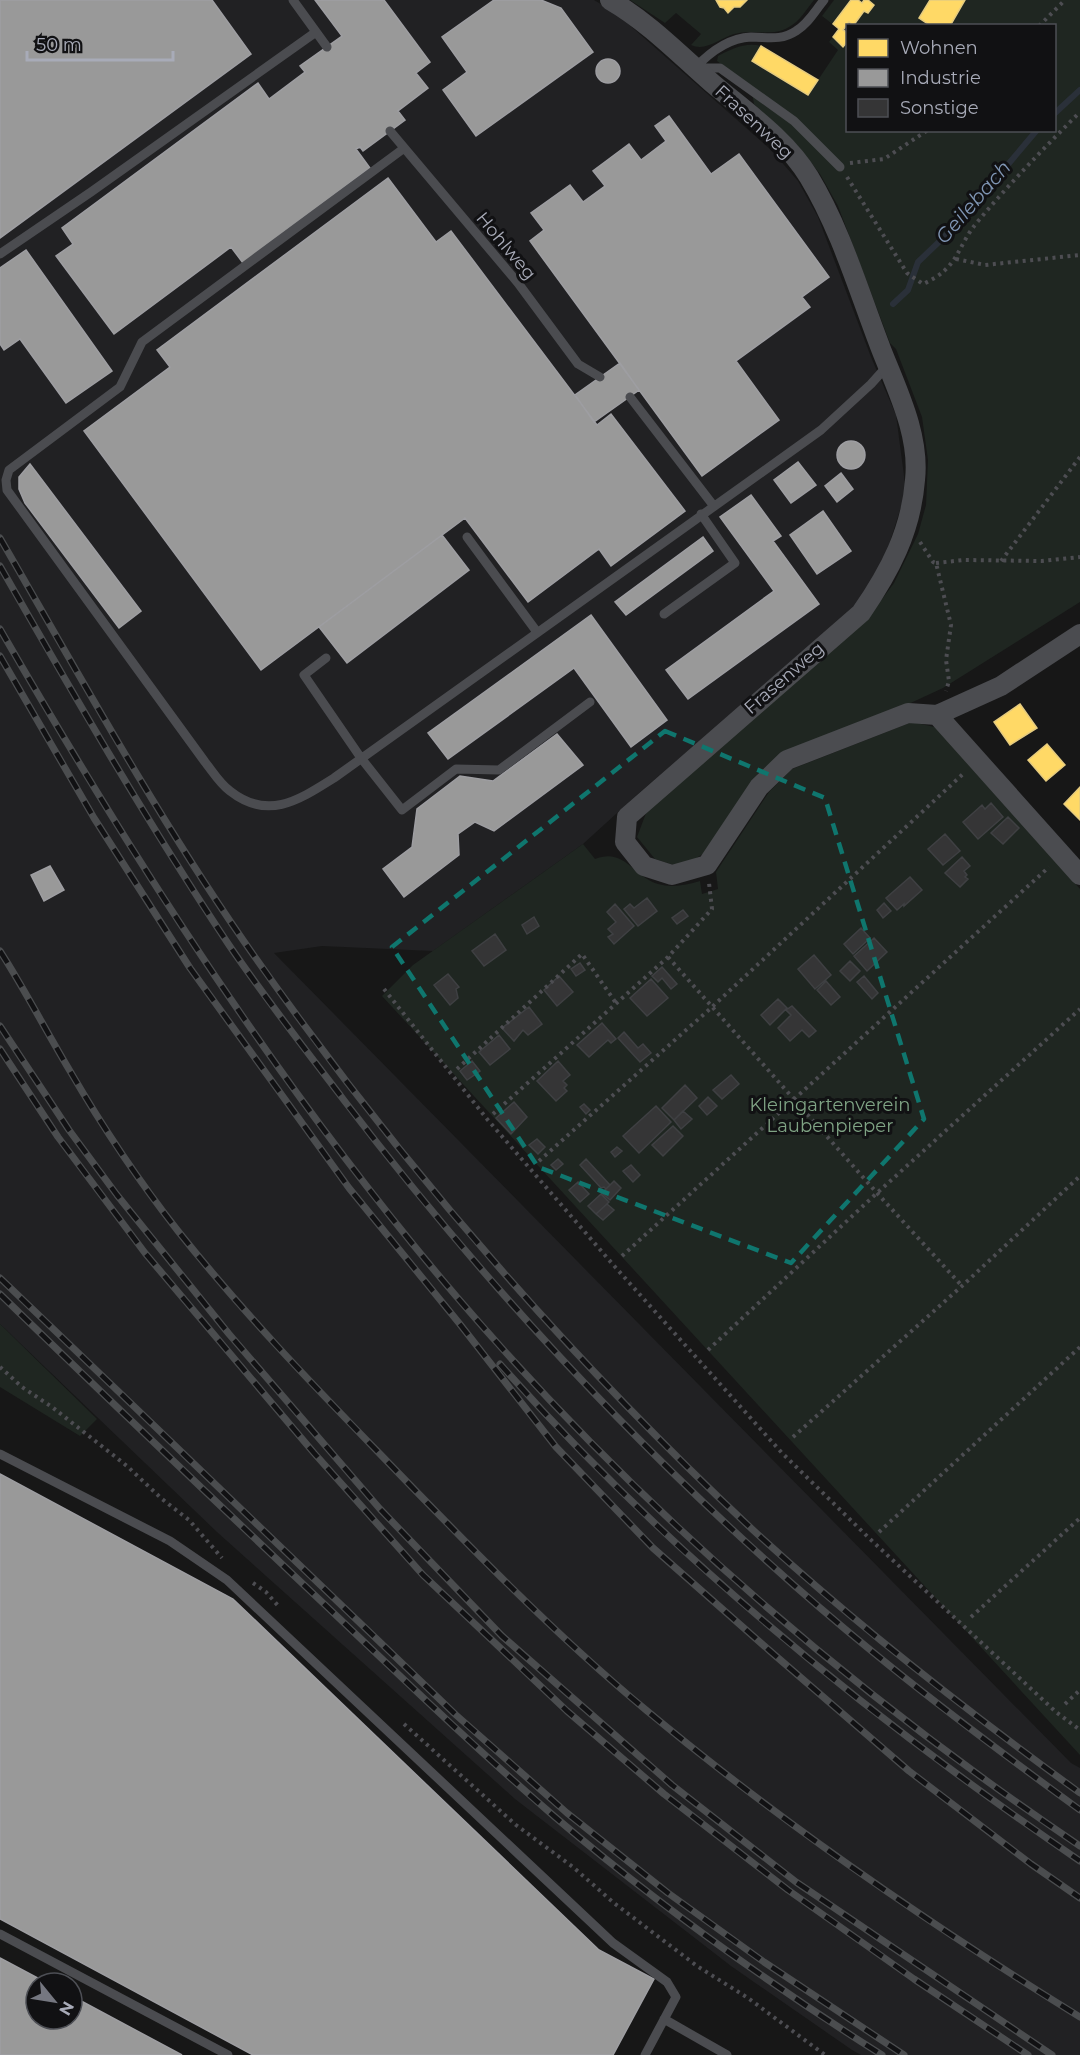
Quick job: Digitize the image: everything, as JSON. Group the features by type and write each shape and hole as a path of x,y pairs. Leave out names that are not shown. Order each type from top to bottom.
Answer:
{"street":[{"name":"Frasenweg","path":"609,0 645,23 782,143 808,175 830,216 888,365 911,430 916,458 908,524 885,578 861,613 627,817 626,842 644,866 672,875 706,865"},
{"path":"706,865 759,787 787,760 908,713 937,715 1001,686 1080,634"},
{"path":"937,715 1080,875"}],"lane":[{"path":"293,0 327,47"},
{"path":"695,68 709,53 740,39 753,37 772,40 795,32 804,25 824,0"},
{"path":"0,254 316,32"},
{"path":"695,68 720,68 794,121 840,167"},
{"name":"Hohlweg","path":"390,131 518,283 578,364 600,377"},
{"path":"403,149 142,342 120,387 9,470 6,480 7,490 198,753 229,790 248,802 275,807 300,799 361,758 821,430 888,365"},
{"path":"630,397 713,506"},
{"path":"664,614 735,563 701,514"},
{"path":"467,537 537,632"},
{"path":"326,658 304,675 361,758 402,810 456,770 499,770 590,702"},
{"path":"0,1454 170,1541 227,1580 613,1943 667,1982 676,1997 645,2055"},
{"path":"0,1934 228,2055"},
{"path":"664,2019 727,2055"}],"path":[{"path":"1041,24 1065,0"},
{"path":"925,132 884,159 856,161 840,167 907,273 923,284 939,277 956,259 976,223 1080,112"},
{"path":"956,259 985,265 1080,255"},
{"path":"1001,561 1080,457"},
{"path":"908,524 933,562 936,563 951,625 946,660 949,681 937,715"},
{"path":"936,563 964,560 1042,561 1080,557"},
{"path":"539,1161 712,1007 979,762"},
{"path":"622,1256 1062,855"},
{"path":"493,1114 668,957 712,909 706,865"},
{"path":"457,1069 582,954 616,1003"},
{"path":"668,957 962,1286"},
{"path":"384,989 487,1119 616,1268 782,1453 870,1539 1056,1712 1080,1730"},
{"path":"708,1350 1080,1009"},
{"path":"793,1437 962,1286 1080,1176"},
{"path":"879,1532 1080,1347"},
{"path":"0,1367 22,1387 52,1407 127,1466 162,1499 189,1520 228,1565"},
{"path":"971,1617 1080,1518"},
{"path":"247,1579 266,1592 287,1616"},
{"path":"1065,1704 1080,1690"},
{"path":"396,1718 516,1825 573,1867 614,1904 825,2055"}],"highlighted area":[{"path":"665,731 825,798 924,1119 791,1263 538,1167 392,947"}],"shaded area":[{"path":"0,0 594,0 617,14 771,150 798,181 818,217 871,357 896,415 906,491 883,564 853,610 639,793 583,844 433,951 322,946 274,953 1071,1763 1080,1768 1080,2055 861,2055 852,2050 731,1966 515,1799 217,1532 0,1324"}],"green space":[{"path":"630,0 814,0 796,22 783,30 734,34 713,44 697,47 691,45 701,34 676,13 665,23"},
{"path":"834,0 1080,0 1080,602 943,688 902,707 783,754 759,772 705,853 680,867 655,859 637,837 648,808 865,622 894,583 918,534 926,505 928,460 922,417 896,349 890,343 838,206 820,174 798,146 754,104 751,86 717,61 718,56 739,47 761,46 752,61 808,95 838,50 829,42 839,29 822,16"},
{"name":"Kleingartenverein Laubenpieper","path":"912,722 939,728 1080,889 1080,1755 382,996 413,965 583,844 595,859 605,856 614,857 658,884 679,886 700,881 702,894 718,889 716,872 769,792 792,769"},
{"path":"0,1324 97,1419 80,1436 0,1387"}],"building: Wohnen":[{"path":"716,0 747,0 740,7 734,7 728,13 720,7"},
{"path":"851,0 858,0 862,3 868,0 874,5 868,13 864,11 854,24 849,22 846,24 843,30 846,32 846,43 843,47 833,37 839,29 833,24"},
{"path":"930,0 965,0 951,24 928,24 919,18"},
{"path":"761,46 818,80 808,95 752,61"},
{"path":"1020,704 1037,728 1010,745 994,722"},
{"path":"1047,744 1065,765 1046,781 1028,760"},
{"path":"1080,787 1080,820 1064,804"}],"building: Industrie":[{"path":"0,0 212,0 251,54 0,238"},
{"path":"315,0 384,0 430,62 416,73 428,88 398,111 405,120 363,151 360,147 356,149 370,168 243,263 231,247 114,334 56,256 73,244 62,228 258,83 269,99 305,72 300,66 342,36"},
{"path":"494,0 541,0 561,8 593,52 476,136 443,90 467,72 442,37"},
{"path":"603,59 613,59 620,66 620,76 613,83 603,83 596,76 596,66"},
{"path":"669,116 711,174 739,154 829,277 802,297 810,307 736,361 779,420 702,476 530,241 544,230 531,213 570,185 583,202 605,186 593,171 629,144 641,160 666,141 655,126"},
{"path":"388,178 436,242 451,231 597,425 611,414 685,511 611,566 599,549 528,602 465,518 261,670 84,431 170,367 157,350"},
{"path":"26,250 112,371 66,403 20,339 4,350 0,344 0,268"},
{"path":"620,363 639,390 594,422 575,395"},
{"path":"851,441 861,445 865,455 861,465 851,469 841,465 837,455 841,445"},
{"path":"798,462 816,485 791,503 774,480"},
{"path":"30,464 141,611 119,628 25,503 19,489 19,477"},
{"path":"841,473 853,489 837,502 825,486"},
{"path":"751,495 781,536 773,541 819,604 688,699 666,670 774,591 720,517"},
{"path":"823,511 851,551 817,574 790,535"},
{"path":"442,535 469,570 347,663 319,627"},
{"path":"703,537 713,551 626,615 615,602"},
{"path":"591,615 667,720 631,747 574,668 448,759 428,733"},
{"path":"557,734 583,765 494,831 475,822 458,834 459,855 404,897 383,869 412,847 417,809 460,776 493,781"},
{"path":"50,866 64,890 44,901 31,875"},
{"path":"0,1474 233,1599 599,1950 654,1979 613,2055 253,2055 0,1919"},
{"path":"0,1958 24,1971 24,2031 84,2031 84,2002 182,2055 0,2055"}],"building: Sonstige":[{"path":"991,803 1003,817 978,839 963,822 982,805 985,809"},
{"path":"1008,817 1019,828 1003,844 991,833"},
{"path":"945,834 960,851 943,865 928,849"},
{"path":"962,857 970,866 964,871 968,879 960,887 945,873"},
{"path":"910,877 922,890 897,910 886,898"},
{"path":"647,898 657,911 638,926 624,909 630,904 634,908"},
{"path":"884,903 891,911 883,918 877,910"},
{"path":"615,904 634,926 614,944 608,937 613,934 608,929 616,922 607,912"},
{"path":"683,910 688,916 677,924 672,918"},
{"path":"534,917 539,926 527,934 522,925"},
{"path":"861,928 870,938 853,954 844,944"},
{"path":"495,934 506,950 484,966 472,951"},
{"path":"874,938 887,952 867,971 854,956"},
{"path":"814,955 831,975 815,989 798,969"},
{"path":"850,961 860,971 850,981 840,971"},
{"path":"580,963 585,970 576,976 571,969"},
{"path":"662,967 677,984 671,989 662,978 658,982 652,976"},
{"path":"448,974 459,987 456,989 458,998 450,1005 434,985"},
{"path":"559,976 573,992 557,1006 544,990"},
{"path":"864,976 878,993 872,999 857,982"},
{"path":"651,979 668,998 647,1016 630,998"},
{"path":"826,981 840,997 831,1005 817,990"},
{"path":"778,999 787,1008 770,1025 761,1015"},
{"path":"792,1006 816,1031 809,1037 802,1030 790,1041 778,1028 791,1015 786,1010"},
{"path":"529,1007 542,1024 528,1035 523,1030 514,1041 502,1028"},
{"path":"602,1023 616,1039 611,1043 608,1040 589,1057 577,1045"},
{"path":"624,1032 638,1048 643,1044 651,1053 640,1062 618,1038"},
{"path":"499,1035 510,1049 490,1065 479,1052"},
{"path":"472,1061 480,1071 467,1080 460,1071"},
{"path":"558,1061 570,1075 563,1081 567,1085 564,1088 567,1091 556,1101 537,1081"},
{"path":"731,1075 739,1084 722,1099 713,1090"},
{"path":"685,1085 697,1098 674,1120 662,1108"},
{"path":"708,1097 717,1106 707,1115 699,1106"},
{"path":"514,1102 527,1117 511,1134 496,1118"},
{"path":"584,1104 590,1110 586,1114 580,1107"},
{"path":"656,1106 671,1122 639,1153 623,1136"},
{"path":"683,1111 692,1119 681,1129 674,1120"},
{"path":"673,1126 683,1136 663,1156 652,1145"},
{"path":"537,1139 545,1147 538,1154 529,1145"},
{"path":"617,1147 622,1151 615,1157 611,1152"},
{"path":"558,1159 563,1164 556,1170 551,1165"},
{"path":"586,1159 610,1185 606,1189 601,1188 580,1165"},
{"path":"631,1165 640,1175 633,1182 623,1171"},
{"path":"614,1181 621,1188 610,1200 602,1193"},
{"path":"578,1182 589,1194 580,1202 569,1190"},
{"path":"601,1194 609,1202 596,1214 588,1206"},
{"path":"607,1204 614,1210 603,1220 596,1214"}],"waterway":[{"name":"Geilebach","path":"1056,112 1080,90"},
{"name":"Geilebach","path":"893,304 908,290 918,262 966,216 975,197 1005,168 1035,132"}],"railway":[{"path":"0,538 178,842 243,940 359,1097 483,1248 547,1322 614,1393 753,1530 832,1600 913,1666 1080,1793"},
{"path":"0,566 140,805 229,945 343,1099 464,1249 593,1392 729,1527 874,1653 1080,1810"},
{"path":"0,629 157,888 271,1056 330,1138 392,1218 456,1296 525,1374 672,1522 750,1592 911,1724 995,1787 1080,1846"},
{"path":"0,656 94,818 190,968 349,1188 556,1447 653,1548 909,1771 1031,1864 1080,1898"},
{"path":"0,951 95,1112 178,1231 226,1289 302,1372 509,1585 611,1680 750,1793 912,1909 1080,2017"},
{"path":"0,1026 69,1130 117,1195 229,1334 380,1509 502,1636 672,1785 796,1882 1052,2055"},
{"path":"0,1049 58,1137 145,1253 314,1453 423,1575 567,1711 664,1794 788,1890 914,1979 1028,2055"},
{"path":"0,1278 456,1715 567,1813 668,1893 764,1962 904,2055"},
{"path":"0,1294 408,1684 555,1817 633,1881 714,1942 797,2000 882,2055"},
{"path":"500,1364 632,1502 775,1630 925,1750 1080,1861"}]}
